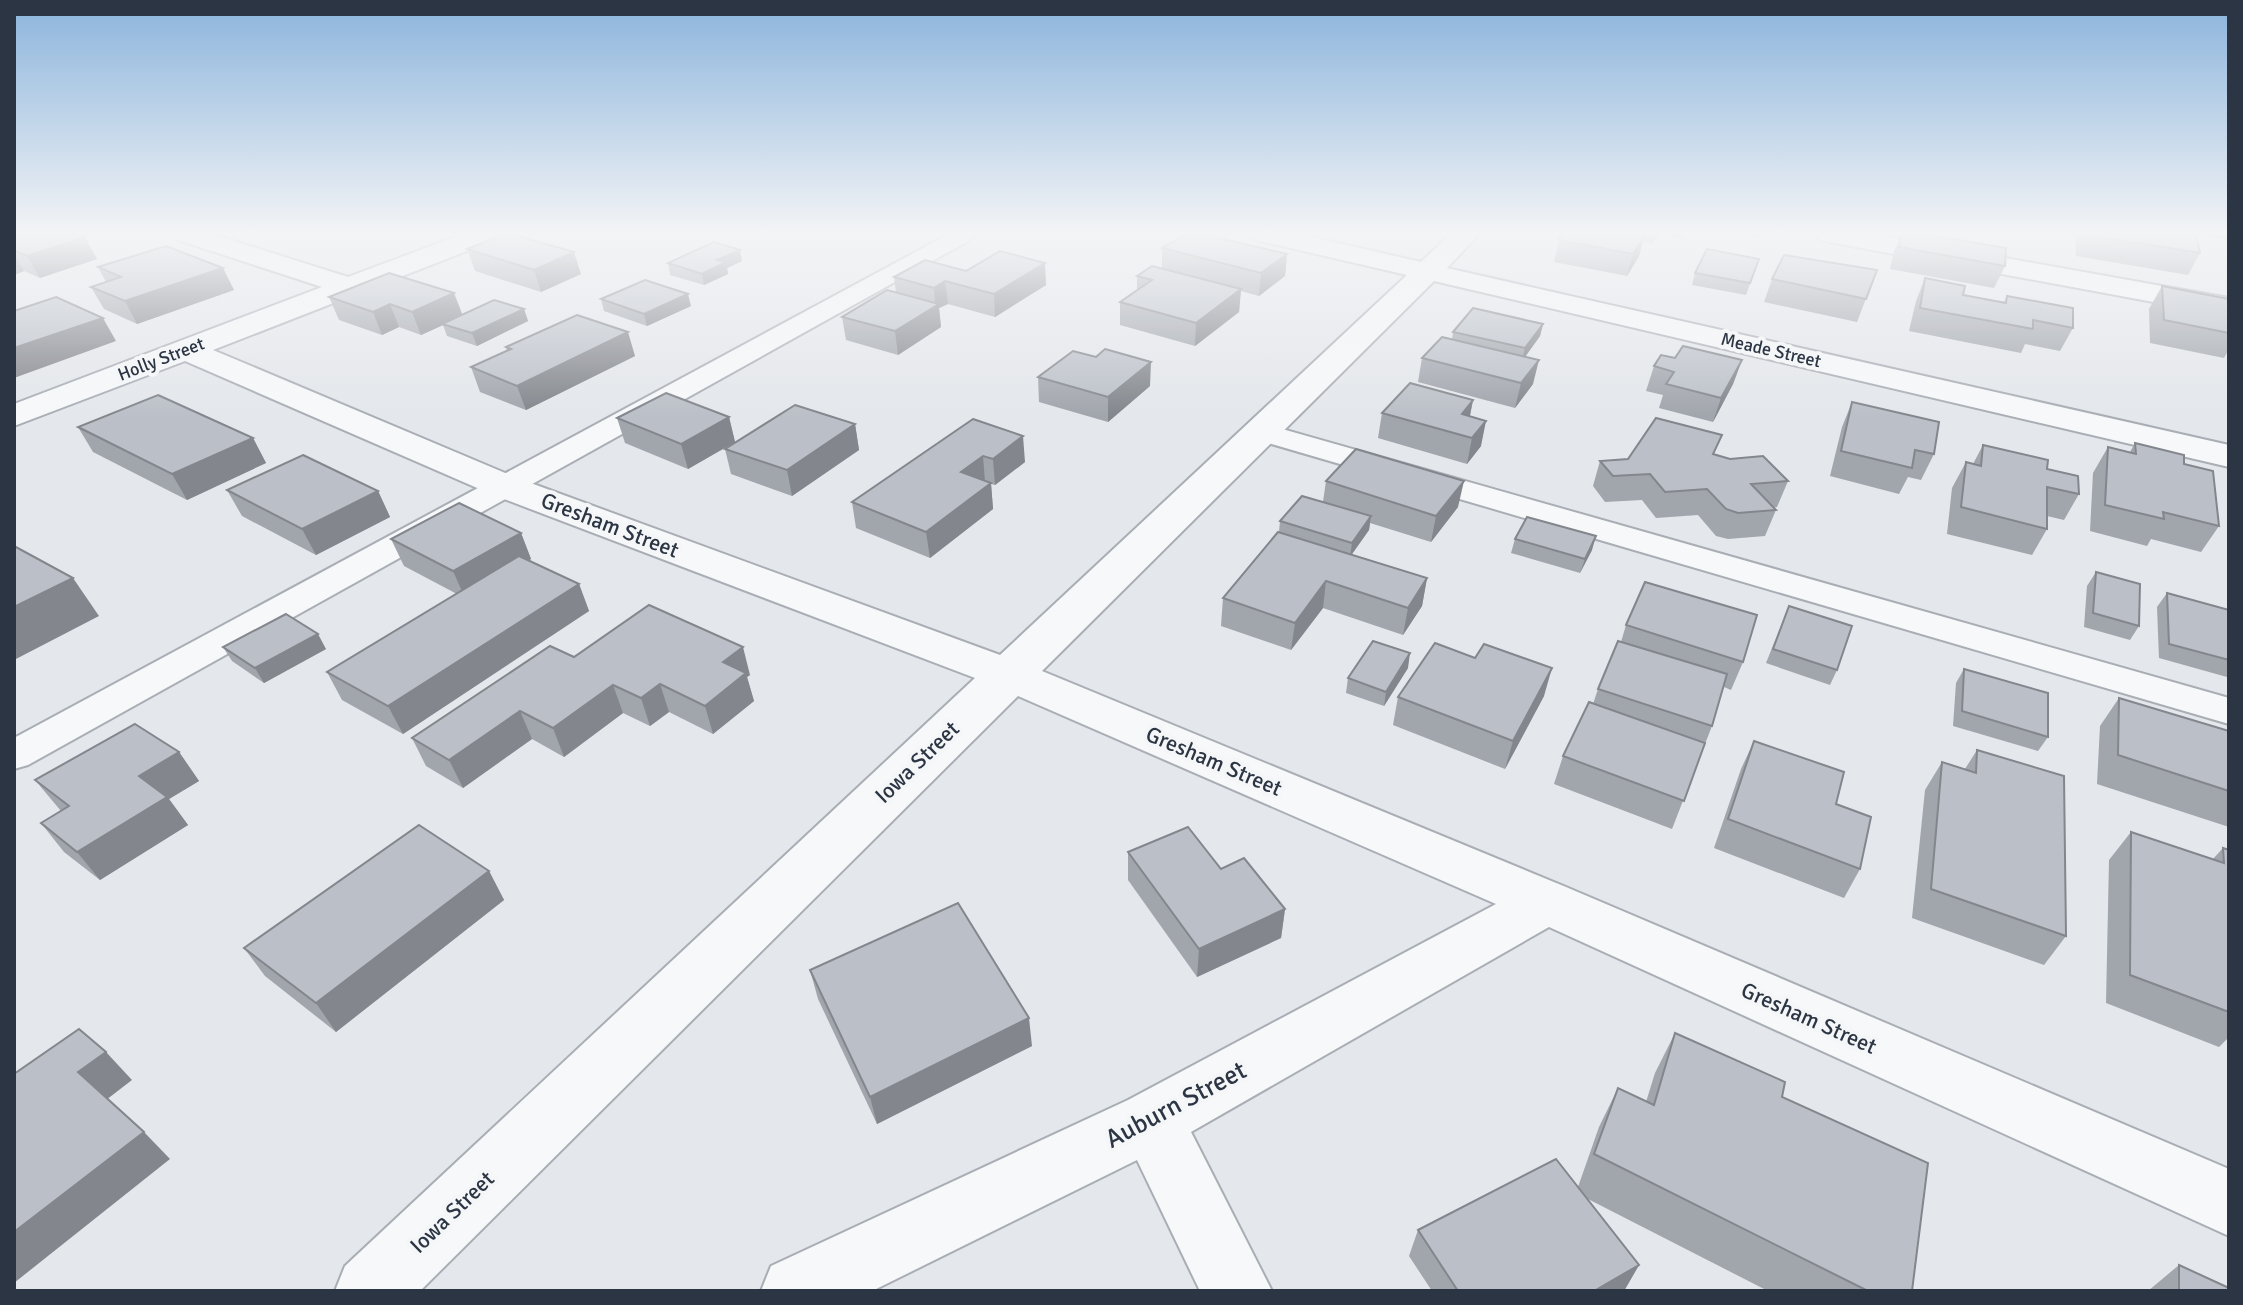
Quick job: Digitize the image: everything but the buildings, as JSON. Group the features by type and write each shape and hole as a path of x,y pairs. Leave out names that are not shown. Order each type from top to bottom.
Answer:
{"street":[{"name":"Holly Street","path":"14,416 329,295"},
{"name":"Iowa Street","path":"370,1291 1403,295"},
{"name":"Meade Street","path":"1536,295 2229,456"},
{"path":"2163,295 2229,307"},
{"name":"Gresham Street","path":"186,350 504,486 1008,674 1547,902 2229,1203"},
{"name":"Auburn Street","path":"796,1291 1151,1121 1547,902"},
{"path":"1151,1121 1237,1291"}],"lane":[{"path":"14,755 853,295"},
{"path":"1261,432 2229,711"}]}
